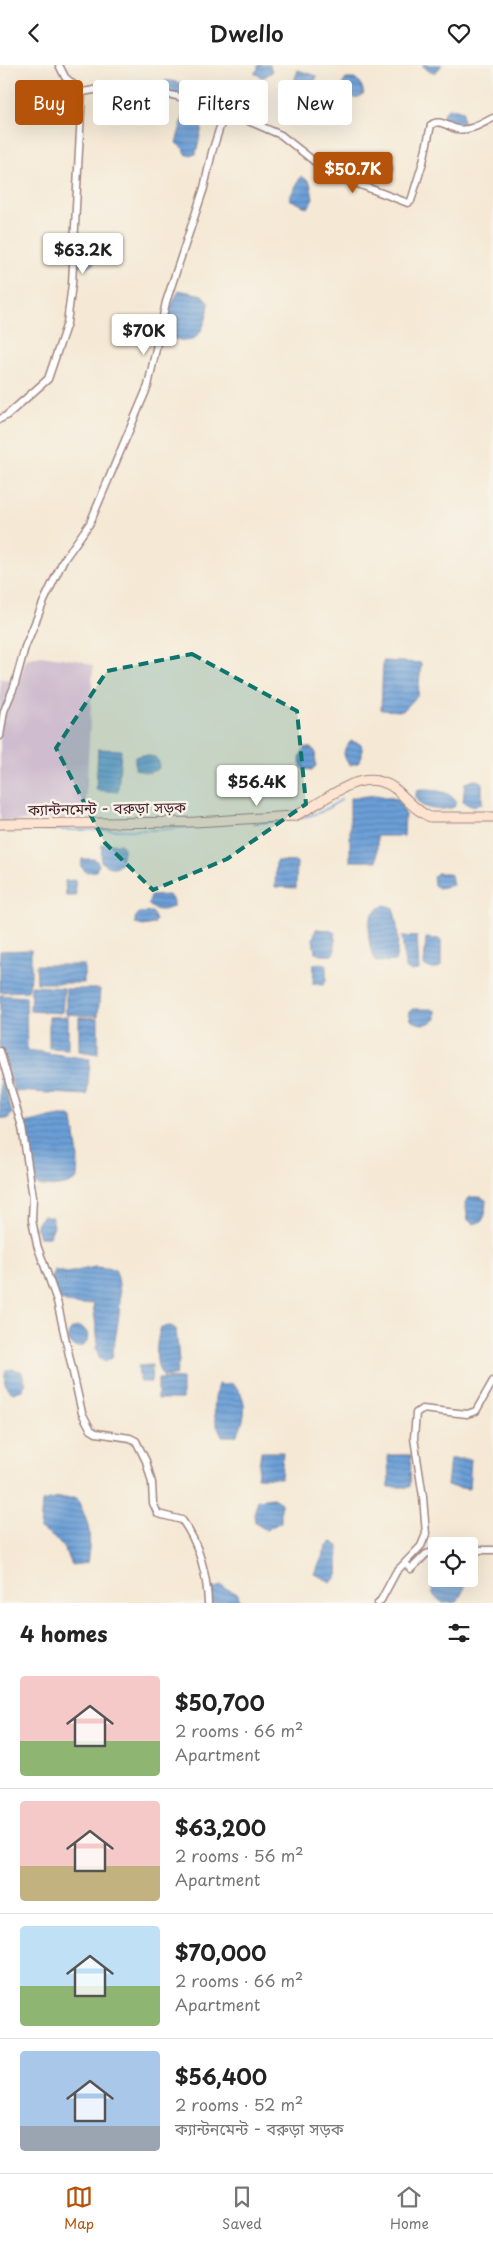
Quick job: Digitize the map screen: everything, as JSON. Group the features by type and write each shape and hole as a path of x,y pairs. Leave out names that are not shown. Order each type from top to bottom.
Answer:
{"main road":[{"name":"ক্যান্টনমেন্ট - বরুড়া সড়ক","path":"0,824 195,822 294,816 307,811 330,794 352,783 375,781 392,787 423,814 430,817 493,817"}],"street":[{"path":"58,65 68,80"},
{"path":"83,92 106,87 138,89 179,98"},
{"path":"257,125 280,135 329,173 408,203 411,201 433,122 437,121 458,130 465,130 493,118"},
{"path":"0,419 6,416 48,379 67,323 72,285 80,125"},
{"path":"0,736 4,711 14,687 25,647 44,601 64,561 90,523 148,386 166,302 204,188 220,125"},
{"path":"0,1051 22,1127 33,1197 32,1221 37,1245 57,1301 82,1413 91,1430 96,1433 134,1439 136,1441 146,1461 153,1503 158,1514 182,1520 193,1539 201,1563 208,1603"},
{"path":"378,1603 396,1572 421,1546 426,1534 423,1497 414,1438 416,1413 422,1409 468,1414 476,1411 493,1381"},
{"path":"478,1550 493,1550"},
{"path":"405,1563 411,1569 428,1553"}],"highlighted area":[{"path":"192,654 297,711 306,804 227,859 153,890 105,843 56,748 107,671"}],"shaded area":[{"path":"41,655 82,661 93,666 85,817 0,822 0,679 19,680 26,659"}],"water":[{"path":"258,65 270,65 272,72 263,78 254,73 258,69"},
{"path":"422,65 442,65 436,72 430,72"},
{"path":"298,70 317,76 315,80 294,80"},
{"path":"354,79 360,82 364,93 359,97 352,98 352,80 345,80"},
{"path":"169,81 179,83 179,94 170,93"},
{"path":"450,108 462,111 463,123 458,125 452,124 442,119 444,112"},
{"path":"181,125 202,125 196,154 187,155 183,148 176,143"},
{"path":"385,157 392,160 395,167 392,174 385,177 378,174 375,167 378,160"},
{"path":"301,176 310,182 313,199 308,208 289,199"},
{"path":"79,236 95,237 99,241 93,265 78,266 76,250"},
{"path":"179,290 202,295 209,303 203,327 192,340 174,339 166,325 167,314"},
{"path":"383,661 421,663 418,695 403,711 381,710"},
{"path":"351,741 361,744 362,752 358,763 350,765 344,753"},
{"path":"305,747 315,751 316,766 312,770 303,769 300,763"},
{"path":"98,749 121,750 118,792 96,790"},
{"path":"142,755 155,757 159,762 159,768 148,772 135,769 135,757"},
{"path":"475,780 482,782 482,804 471,806 463,802 465,783"},
{"path":"417,790 444,792 456,802 454,807 448,809 428,808 418,802 416,797"},
{"path":"376,795 398,799 405,813 404,836 377,836 377,861 350,861 350,798"},
{"path":"102,844 120,844 124,847 120,865 110,867 101,861"},
{"path":"82,859 95,859 99,864 96,871 86,872 81,867"},
{"path":"276,861 297,862 296,888 275,887"},
{"path":"437,873 451,875 453,885 439,888 434,885 433,877"},
{"path":"75,880 76,896 66,896 65,881"},
{"path":"169,895 173,901 173,907 159,910 148,904 151,896"},
{"path":"385,905 393,908 395,914 398,948 395,961 376,962 370,947 369,924 372,914"},
{"path":"152,912 156,920 154,924 143,926 136,924 135,918 139,913"},
{"path":"316,929 329,930 335,933 335,950 332,955 321,955 315,952 313,939"},
{"path":"402,936 417,937 419,970 410,971 405,968"},
{"path":"426,938 439,939 441,941 441,966 437,969 424,965"},
{"path":"31,950 31,977 28,991 0,992 0,951"},
{"path":"321,963 326,965 326,981 323,985 313,984 314,964"},
{"path":"36,965 84,965 84,983 37,983"},
{"path":"31,986 64,988 62,1013 30,1011"},
{"path":"66,989 100,989 98,1016 66,1014"},
{"path":"0,995 26,997 27,1050 90,1059 87,1095 14,1091 0,1047"},
{"path":"412,1009 431,1009 436,1011 436,1019 427,1024 415,1022 411,1020 409,1012"},
{"path":"68,1016 68,1049 49,1048 49,1017"},
{"path":"79,1017 98,1018 98,1054 79,1051"},
{"path":"0,1070 12,1113 8,1119 0,1118"},
{"path":"60,1116 70,1116 73,1119 78,1157 77,1179 63,1185 38,1185 34,1183 24,1123"},
{"path":"470,1197 480,1197 486,1200 485,1215 482,1221 474,1224 468,1220 465,1202"},
{"path":"44,1215 52,1217 54,1226 49,1237 39,1237 37,1225"},
{"path":"95,1267 115,1269 120,1291 119,1313 112,1358 105,1362 99,1358 96,1347 98,1343 93,1303 75,1304 58,1298 52,1281 54,1270 67,1273"},
{"path":"171,1326 176,1329 179,1361 176,1374 164,1377 158,1367 156,1353 161,1327"},
{"path":"78,1327 85,1330 88,1337 85,1344 78,1347 71,1344 68,1337 71,1330"},
{"path":"152,1365 151,1382 140,1382 138,1366"},
{"path":"6,1370 21,1371 26,1383 22,1390 13,1393 6,1386 5,1377"},
{"path":"182,1378 182,1399 158,1399 158,1379"},
{"path":"231,1383 241,1394 244,1415 236,1436 222,1436 216,1423 214,1411 215,1398 218,1384"},
{"path":"261,1452 283,1452 281,1478 257,1477"},
{"path":"388,1455 411,1455 410,1487 389,1487"},
{"path":"450,1459 471,1459 469,1489 447,1486"},
{"path":"59,1498 77,1498 89,1530 87,1563 72,1565 60,1544 40,1529 42,1502"},
{"path":"273,1498 281,1503 281,1522 266,1530 255,1523 254,1514 258,1500"},
{"path":"332,1542 339,1546 338,1576 331,1582 315,1574 327,1545"},
{"path":"221,1586 238,1594 240,1603 209,1603 209,1590"},
{"path":"432,1587 464,1587 457,1602 443,1603 433,1595"}],"waterway":[{"path":"295,820 321,812 341,800"},
{"path":"253,823 283,821"},
{"path":"0,830 155,830 201,826"}]}
